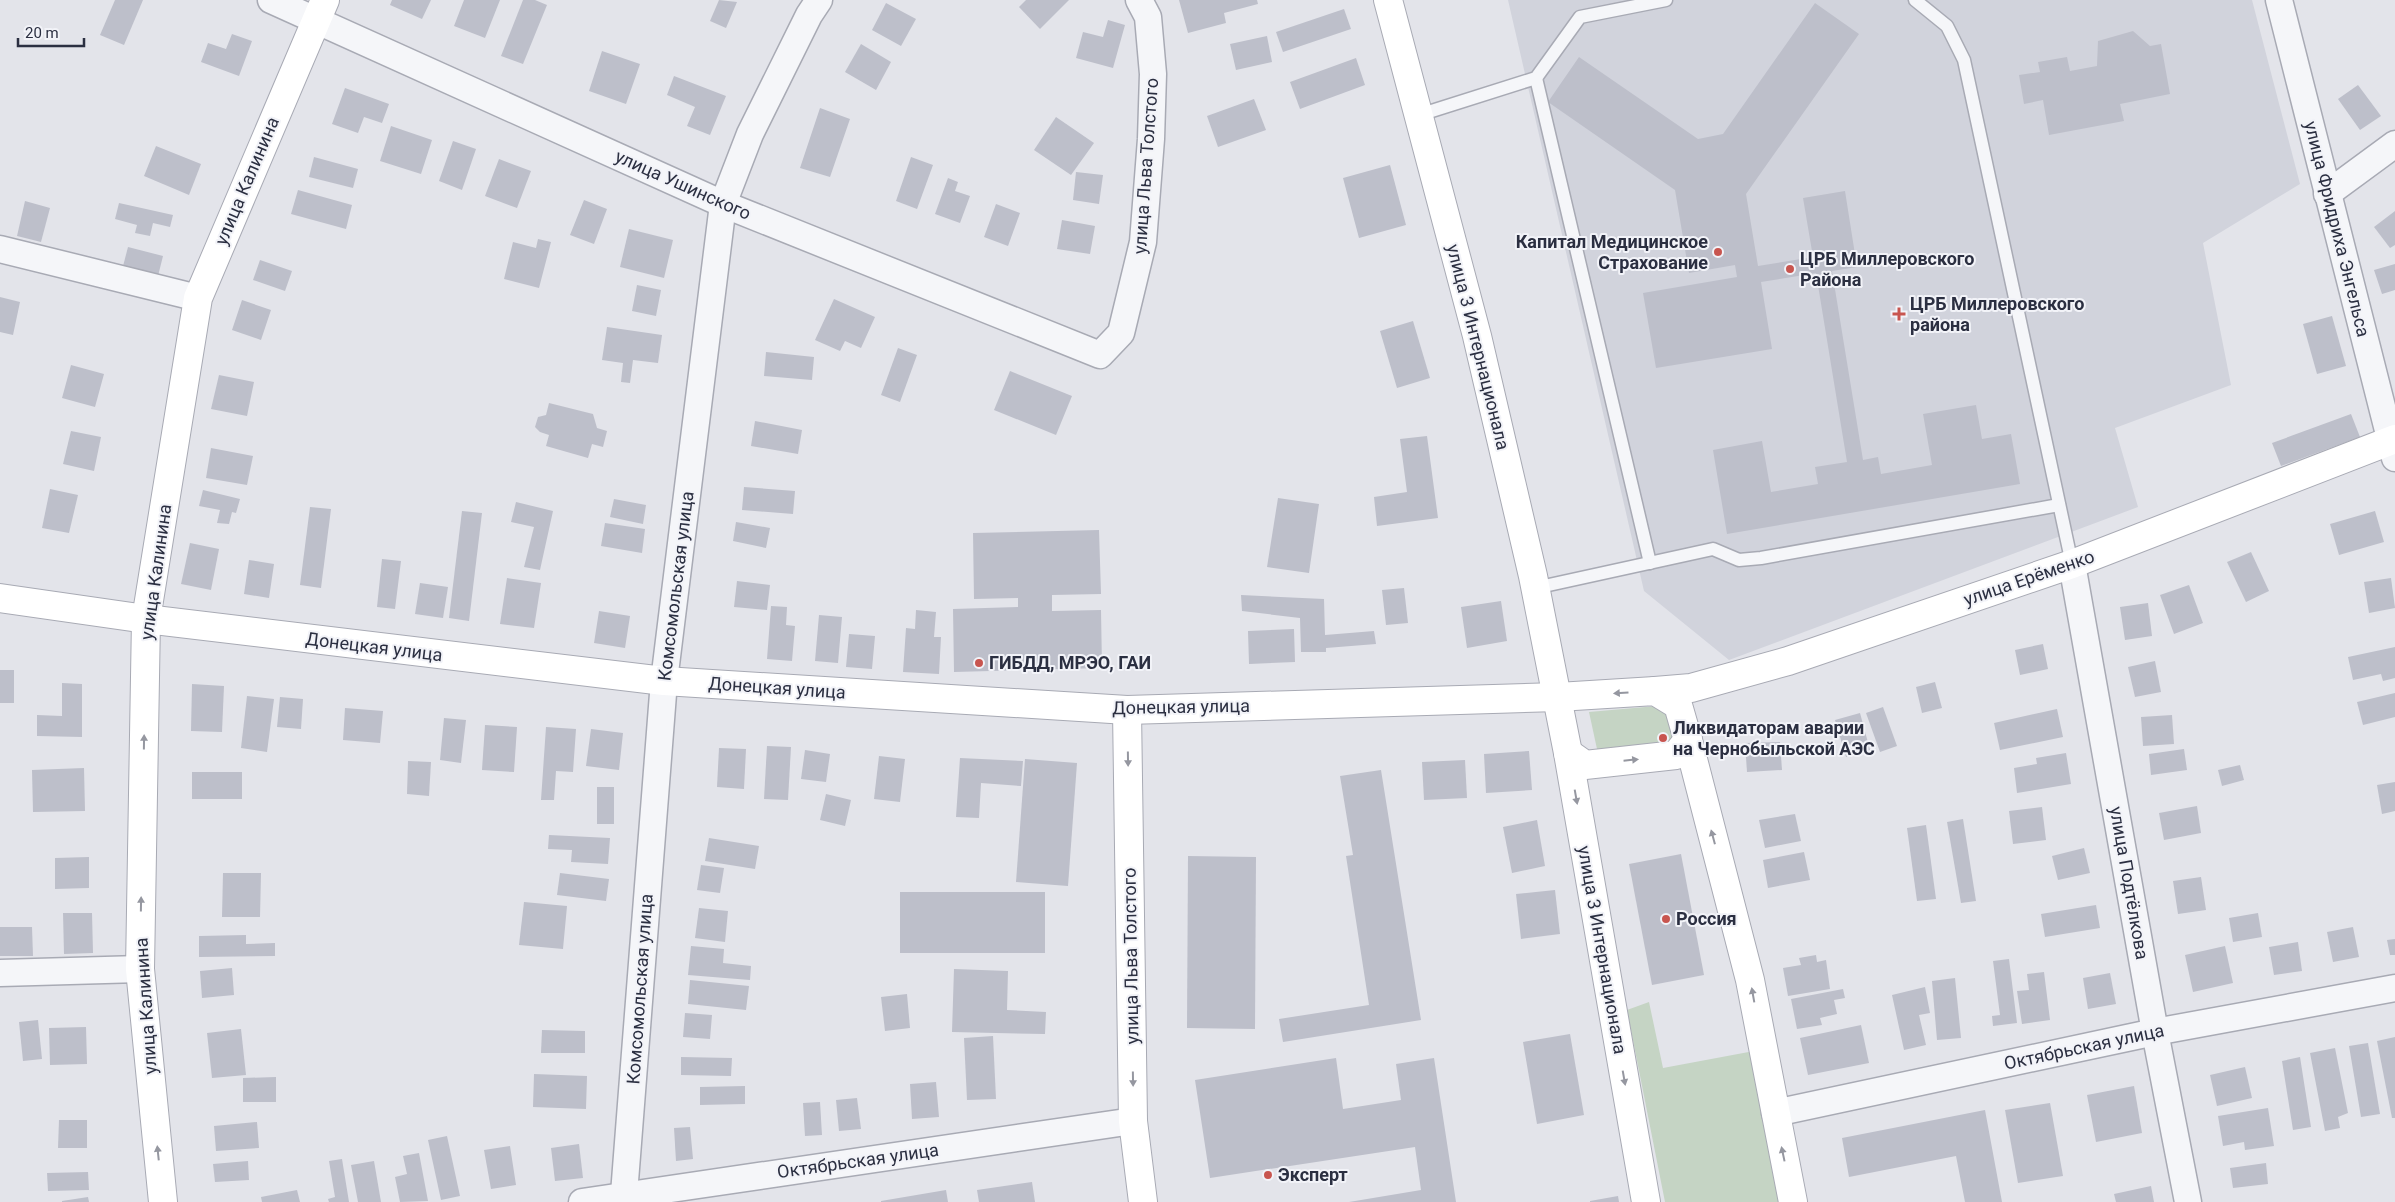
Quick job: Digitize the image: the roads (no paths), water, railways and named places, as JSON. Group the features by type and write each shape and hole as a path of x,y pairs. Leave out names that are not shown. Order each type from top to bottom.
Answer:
{"street":[{"name":"улица Ушинского","path":"271,0 320,10 724,204 1100,355"},
{"name":"Комсомольская улица","path":"624,1194 664,681 724,204 750,134 808,15 818,0"},
{"name":"улица Льва Толстого","path":"1100,355 1121,334 1144,242 1154,74 1148,17 1139,0"},
{"name":"улица 3 Интернационала","path":"1388,0 1477,336 1535,588 1568,753 1646,1202"},
{"name":"улица Фридриха Энгельса","path":"2287,6 2327,194 2394,446"},
{"name":"улица Калинина","path":"163,1202 140,969 146,619 198,298 320,10"},
{"path":"2327,194 2395,144"},
{"path":"0,249 198,298"},
{"name":"улица Ерёменко","path":"1558,698 1655,691 1684,697 2072,564 2394,446"},
{"name":"улица Подтёлкова","path":"2072,564 2155,1032 2188,1202"},
{"name":"Донецкая улица","path":"0,598 146,619 664,681 1127,710 1558,698"},
{"path":"1684,697 1688,740 1750,980 1793,1202"},
{"name":"улица Льва Толстого","path":"1127,710 1133,1121 1143,1202"},
{"path":"1568,753 1585,764 1676,755 1688,740"},
{"path":"0,973 140,969"},
{"name":"Октябрьская улица","path":"1775,1113 2155,1032 2395,988"},
{"name":"Октябрьская улица","path":"582,1202 624,1194 1133,1121"}],"lane":[{"path":"1419,115 1536,78 1580,17 1666,0"},
{"path":"1915,0 1947,26 1964,60 2072,564"},
{"path":"1536,78 1650,563"},
{"path":"1535,588 1713,548 1739,560 1761,558 2059,505"}],"place":[{"name":"Капитал Медицинское Страхование","path":"1718,252"},
{"name":"ЦРБ Миллеровского Района","path":"1790,269"},
{"name":"ЦРБ Миллеровского района","path":"1899,314"},
{"name":"ГИБДД, МРЭО, ГАИ","path":"979,663"},
{"name":"Ликвидаторам аварии на Чернобыльской АЭС","path":"1663,738"},
{"name":"Россия","path":"1666,919"},
{"name":"Эксперт","path":"1268,1175"}]}
